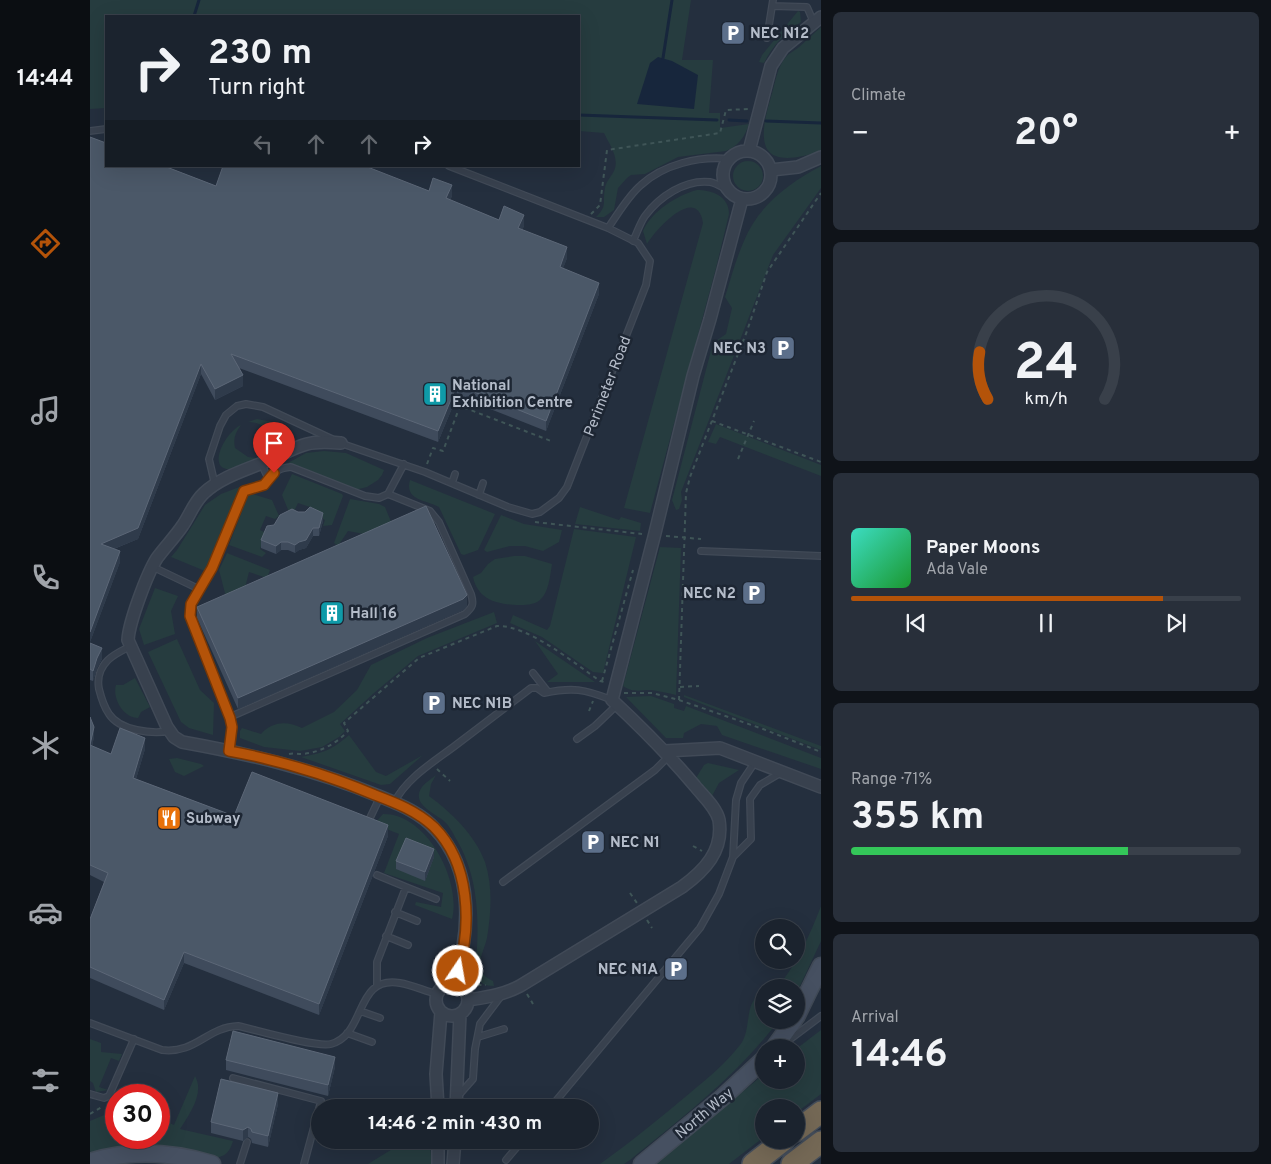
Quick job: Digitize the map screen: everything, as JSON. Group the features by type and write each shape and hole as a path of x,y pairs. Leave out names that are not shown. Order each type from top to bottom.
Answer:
{"highway":[{"path":"805,1124 821,1112"},
{"path":"792,1164 821,1142"},
{"path":"753,1164 772,1149"}],"street":[{"path":"749,151 771,66 778,54 794,37 818,20"},
{"path":"749,151 765,160 771,170 769,185 763,193 756,198 742,199 734,196 723,182 723,173 729,159 736,154 749,151"},
{"path":"771,170 798,167 821,157"},
{"path":"468,1000 502,994 520,986 682,887 708,865 716,849 719,819 712,806 667,753 614,698 693,376 742,199"},
{"path":"341,443 320,441 305,444 215,485 203,494 153,567 128,631 128,640 170,731 174,737 182,742 286,764 339,780 416,812 435,829 452,854 464,886 466,910 462,958 454,984"},
{"path":"667,753 720,748 821,787"},
{"path":"805,999 821,966"},
{"path":"454,984 462,988 466,992 468,1000 466,1009 460,1014 450,1016 441,1012 436,1004 437,994 442,987 454,984"},
{"path":"437,1099 436,1074 441,1012"},
{"path":"456,1099 460,1014"},
{"name":"North Way","path":"642,1164 723,1097 755,1067"},
{"path":"438,1149 438,1164"},
{"path":"453,1164 454,1149"},
{"path":"90,1162 101,1158 123,1155 165,1154 212,1164"}],"lane":[{"path":"768,38 772,3 806,7 818,20"},
{"path":"90,131 105,129"},
{"path":"608,228 640,185 654,175 668,168 698,159 729,159"},
{"name":"Perimeter Road","path":"215,485 209,458 220,426 226,415 237,406 246,404 263,407 341,443 425,472 508,507 532,514 540,512 559,498 567,487 649,273 650,261 638,243 608,228 452,167"},
{"path":"634,241 644,218 653,206 670,193 686,185 702,182 717,184 728,190"},
{"path":"261,464 269,480"},
{"path":"229,751 232,727 230,718 190,616 191,604 212,568 244,491 264,485 281,468 291,467 365,496 379,498 388,494 404,464"},
{"path":"452,483 455,474"},
{"path":"478,495 483,483"},
{"path":"230,718 457,618 471,609 474,604 471,594 439,522 430,510 388,494"},
{"path":"701,551 821,556"},
{"path":"153,567 199,589"},
{"path":"131,646 108,660 100,672 98,679 99,687 109,715 116,721 138,730 156,733 170,731"},
{"path":"533,673 548,692"},
{"path":"394,803 406,784 531,688 537,688 544,693 564,689 584,690 614,698 594,726 577,739"},
{"path":"503,882 655,770 667,753"},
{"path":"558,1099 700,928 716,900 733,857 736,800 741,783 755,762"},
{"path":"733,857 751,839 750,799 760,785 782,772"},
{"path":"369,820 380,797"},
{"path":"718,838 734,840"},
{"path":"377,875 436,899"},
{"path":"377,986 377,962 406,887"},
{"path":"395,912 417,921"},
{"path":"386,936 408,945"},
{"path":"90,1023 162,1050 174,1052 185,1049 230,1026 238,1026 322,1046 340,1040 347,1033 360,1011 366,996 377,986 386,983 399,983 437,994"},
{"path":"459,1099 473,1079 480,1024 502,994"},
{"path":"360,1011 380,1018"},
{"path":"791,1039 821,1016"},
{"path":"478,1037 504,1029"},
{"path":"347,1033 372,1042"},
{"path":"90,1094 104,1098 109,1096 134,1039"},
{"path":"233,1078 320,1101 304,1164"},
{"path":"240,1164 247,1142"},
{"path":"506,1160 515,1149"}],"path":[{"path":"586,220 600,205 607,150 720,133 726,110 760,109"},
{"path":"679,700 686,493 690,477 747,331 767,272 821,193"},
{"path":"425,472 433,448 443,451 460,406 551,441"},
{"path":"712,421 821,462"},
{"path":"738,459 754,421"},
{"path":"534,522 643,534 644,530 667,536 701,539"},
{"path":"602,681 635,562"},
{"path":"286,764 290,753 302,754 324,749 342,737 348,731 344,723 419,658 496,626 520,630 538,640 602,681 614,698 626,694 652,693 679,700 763,729 821,752"},
{"path":"680,687 699,686"},
{"path":"431,764 450,781"}],"green space":[{"path":"90,0 691,0 682,60 713,60 709,113 720,113 720,128 749,124 740,140 726,151 678,157 645,174 631,175 618,188 614,210 604,217 596,217 603,207 607,181 614,171 616,161 604,133 580,131 580,15 105,15 105,108 90,109"},
{"path":"798,11 800,12 801,22 780,40 764,63 759,62 762,55"},
{"path":"821,27 821,151 786,158 775,156 768,151 764,142 764,130 766,115 778,71 787,56"},
{"path":"748,161 759,165 763,176 759,187 748,191 737,187 733,176 737,165"},
{"path":"821,166 821,188 773,255 681,492 682,500 679,509 676,510 672,500 713,343 726,334 732,308 725,297 741,248 750,228 766,206 797,180"},
{"path":"697,190 708,191 723,198 729,214 650,513 624,508 703,223 699,212 693,208 685,209 667,220 647,244 643,231 658,211 673,200"},
{"path":"257,419 277,423 288,429 290,435 288,444 264,455 269,435 262,425 248,422"},
{"path":"716,424 821,465 821,476 720,437 716,444 708,442"},
{"path":"241,425 235,436 235,448 248,457 256,458 236,468 223,468 219,464 220,450 229,435"},
{"path":"324,451 346,453 384,470 378,480 367,487 352,489 288,463 306,453"},
{"path":"292,474 342,494 343,496 332,525 323,526 325,520 311,514 313,508 298,503 294,511 289,512 282,495"},
{"path":"410,480 495,514 478,550 464,555 461,554 439,507 413,496 409,487"},
{"path":"242,486 212,565 205,571 171,557 205,505 221,494"},
{"path":"249,493 272,500 279,516 275,519 266,516 260,530 266,533 260,549 266,553 262,557 229,545"},
{"path":"350,499 379,504 385,507 392,524 369,535 348,531 338,546 334,543"},
{"path":"580,507 619,520 621,517 641,523 640,531 575,524"},
{"path":"501,515 524,524 562,530 559,542 543,551 525,546 510,546 487,552 484,550"},
{"path":"574,529 636,537 603,673 593,672 542,637 510,623 513,615 547,630 550,626"},
{"path":"660,547 681,548 676,695 651,690 633,690 623,686"},
{"path":"227,553 270,570 267,578 249,572 245,588 226,597 219,570"},
{"path":"525,556 552,564 547,588 543,597 538,602 517,605 496,602 479,591 473,577 481,573 495,559"},
{"path":"155,588 178,596 171,611 175,634 144,645 139,629"},
{"path":"494,612 497,623 418,656 340,724 345,731 339,737 322,747 300,751 264,747 240,738 242,728 261,734 270,727 286,723 302,728 334,712 357,690 371,665 427,638"},
{"path":"177,639 200,690 214,703 213,735 189,728 181,722 148,652"},
{"path":"535,641 595,682 547,682 558,674"},
{"path":"135,678 150,707 141,712 138,718 128,715 123,711 117,701 115,690 116,685 123,685"},
{"path":"684,695 821,746 821,750 684,697"},
{"path":"651,696 674,704 674,708 684,711 686,706 821,758 821,769 722,735 717,726 701,724 684,733 683,738 666,738 626,697"},
{"path":"349,735 376,772 386,776 423,755 390,784 381,785 301,757 327,750"},
{"path":"177,758 204,766 184,776 175,772 169,759"},
{"path":"708,763 739,770 719,783 712,796 696,778 704,765"},
{"path":"436,775 431,784 429,796 462,825 481,852 488,871 490,910 487,938 480,967 482,973 493,981 494,986 483,984 475,975 477,919 475,891 468,863 447,824 420,802 419,794 422,787"},
{"path":"383,814 399,817 413,824 426,836 437,851 446,868 451,886 454,903 452,919 415,905 416,902 441,907 443,893 384,873 399,834 374,824"},
{"path":"821,906 821,941 803,979 783,979 790,969 805,969 805,942"},
{"path":"755,1000 755,1029 772,1029 764,1039 755,1039 755,1049 746,1059 670,1128 630,1160 624,1164 600,1164 668,1111 729,1058 744,1038"},
{"path":"821,1030 821,1094 805,1106 805,1099 755,1099 755,1144 729,1164 654,1164 755,1081 755,1089 805,1089 805,1042"},
{"path":"90,1039 101,1043 101,1052 122,1054 119,1061 111,1058 99,1087 105,1090 96,1092 93,1083 90,1081"},
{"path":"195,1076 198,1083 197,1097 195,1104 180,1129 233,1141 226,1154 212,1159 93,1156 90,1151 90,1121 105,1115 105,1149 170,1149 170,1123 174,1125"},
{"path":"392,1149 430,1149 432,1164 368,1164"}],"water":[{"path":"658,57 672,61 698,75 694,109 637,104 650,63"}],"building":[{"name":"National Exhibition Centre","path":"90,137 105,143 105,167 167,167 216,186 223,167 368,167 429,191 433,178 452,185 446,198 499,220 504,206 524,215 518,228 567,247 560,267 599,283 546,421 457,385 438,431 231,354 243,375 215,389 201,364 138,528 101,544 120,551 90,632"},
{"name":"Hall 16","path":"426,506 467,595 463,599 238,698 197,607"},
{"path":"310,507 323,513 319,528 313,528 306,540 295,545 281,542 276,546 261,540 267,526 274,525 280,515 292,509 298,512 305,512"},
{"path":"90,643 102,648 93,671 90,669"},
{"path":"90,717 94,727 90,745"},
{"path":"120,728 145,738 133,778 234,816 252,772 388,825 319,1004 184,952 164,1000 90,967 90,919 108,873 90,865 90,745 111,754"},
{"path":"406,838 434,849 425,872 396,861"},
{"path":"233,1031 335,1057 328,1085 226,1060"},
{"path":"221,1079 278,1093 268,1136 252,1132 248,1127 243,1130 211,1122"}],"waterway":[{"path":"194,15 199,0"},
{"path":"663,58 672,0"},
{"path":"580,115 717,120"},
{"path":"729,120 747,121"},
{"path":"766,121 821,123"}],"place":[{"name":"NEC N12","path":"733,33"},
{"name":"NEC N3","path":"783,348"},
{"name":"National Exhibition Centre","path":"435,394"},
{"name":"NEC N2","path":"754,593"},
{"name":"Hall 16","path":"332,613"},
{"name":"NEC N1B","path":"434,703"},
{"name":"Subway","path":"169,818"},
{"name":"NEC N1","path":"593,842"},
{"name":"NEC N1A","path":"676,969"}],"route":[{"path":"274,473 264,485 248,488 244,491 212,568 191,604 190,616 230,718 232,727 229,751 267,759 339,780 416,812 426,820 443,838 452,854 464,886 465,933 462,958 458,971"}]}
